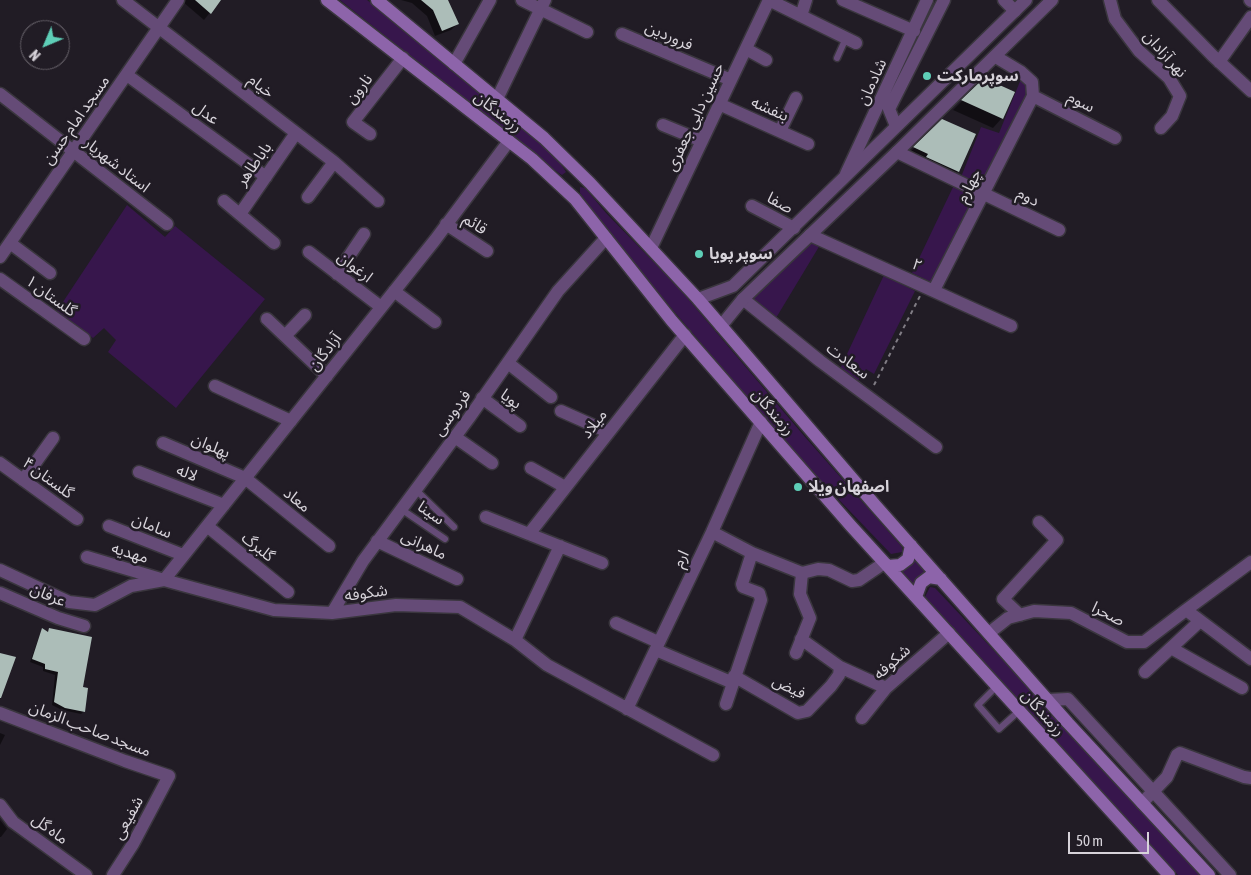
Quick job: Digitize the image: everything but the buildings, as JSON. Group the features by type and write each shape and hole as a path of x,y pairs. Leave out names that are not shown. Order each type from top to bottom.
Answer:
{"main road":[{"name":"رزمندگان","path":"327,0 532,159 575,199 685,335 761,422 949,634 1169,875"},
{"name":"رزمندگان","path":"377,0 544,138 652,248 988,633 1209,875"},
{"path":"886,564 900,565 908,559 910,545"},
{"path":"916,596 921,583 929,577 941,579"}],"street":[{"name":"خیام","path":"123,0 334,162 378,201"},
{"name":"مسجد امام حسن","path":"0,257 128,75 178,0"},
{"path":"454,64 490,0"},
{"path":"522,0 542,5 587,32"},
{"path":"769,0 851,40"},
{"name":"حسین دایی جعفری","path":"652,248 769,0"},
{"path":"801,16 806,0"},
{"path":"843,0 914,31"},
{"name":"شادمان","path":"845,177 928,0"},
{"name":"شادمان","path":"896,126 889,109 944,0"},
{"path":"1004,0 1015,11"},
{"path":"698,299 733,286 1026,0"},
{"path":"721,326 743,299 996,57 1052,0"},
{"name":"نهر آزادان","path":"1110,0 1115,19 1139,51 1169,78 1180,96 1172,116 1161,128"},
{"path":"1158,0 1219,62 1251,91"},
{"path":"497,99 542,5"},
{"path":"1219,62 1251,17"},
{"name":"فروردین","path":"622,34 731,80"},
{"path":"746,49 766,60"},
{"path":"996,57 1021,72 1032,82 1033,96"},
{"name":"نارون","path":"370,134 353,122 403,58"},
{"name":"عدل","path":"128,75 266,177"},
{"name":"استاد شهریار","path":"0,94 167,224"},
{"name":"سوم","path":"1033,96 1115,138"},
{"name":"چهارم","path":"930,288 983,193 1033,96"},
{"path":"780,132 796,98"},
{"name":"بنفشه","path":"719,104 808,144"},
{"path":"664,125 702,141"},
{"name":"باباطاهر","path":"240,214 296,134"},
{"name":"آزادگان","path":"164,580 394,291 509,141"},
{"name":"دوم","path":"897,152 1058,230"},
{"path":"308,197 334,162"},
{"path":"224,201 274,244"},
{"name":"صفا","path":"752,206 794,228"},
{"name":"قائم","path":"446,224 487,251"},
{"path":"337,274 364,234"},
{"name":"۲","path":"810,235 1011,326"},
{"name":"فردوسی","path":"332,613 377,541 455,437 558,291 606,238"},
{"path":"10,243 50,273"},
{"name":"ارغوان","path":"309,252 381,307"},
{"name":"گلستان ۱","path":"0,279 84,339"},
{"path":"394,291 435,322"},
{"name":"سعادت","path":"743,299 936,447"},
{"path":"285,336 304,315"},
{"path":"267,319 327,376"},
{"name":"میلاد","path":"529,534 685,335"},
{"path":"508,363 551,397"},
{"path":"215,386 291,421"},
{"name":"پویا","path":"482,398 520,426"},
{"path":"561,411 608,432"},
{"name":"ارم","path":"627,708 712,532 761,422"},
{"path":"455,437 492,463"},
{"path":"23,480 53,438"},
{"name":"پهلوان","path":"164,443 245,478"},
{"name":"گلستان ۴","path":"0,463 77,519"},
{"path":"531,468 565,487"},
{"name":"لاله","path":"139,472 224,505"},
{"name":"معاد","path":"245,478 329,546"},
{"path":"486,517 602,563"},
{"path":"1020,615 1003,599 1057,540 1039,522"},
{"name":"سامان","path":"109,526 183,555"},
{"name":"گلبرگ","path":"206,526 288,592"},
{"path":"712,532 752,553 802,572 823,570 852,581 859,580 886,564"},
{"name":"ماهرانی","path":"377,541 457,579"},
{"path":"515,640 560,546"},
{"path":"726,704 761,600 759,593 743,587 742,584 752,553"},
{"name":"مهدیه","path":"88,557 164,580"},
{"name":"صحرا","path":"988,633 1008,618 1034,611 1071,613 1127,642 1144,642 1251,562"},
{"name":"شکوفه","path":"0,570 69,602 95,605 131,586 164,580 274,610 332,613 396,605 460,608 515,640 547,665 713,755"},
{"path":"796,652 810,618 800,594 802,572"},
{"name":"عرفان","path":"0,593 58,618 84,626"},
{"path":"1186,610 1251,659"},
{"path":"1145,672 1200,621"},
{"path":"616,623 657,646 733,680"},
{"name":"شکوفه","path":"862,718 886,688 949,634"},
{"path":"801,639 840,667 886,688"},
{"path":"1171,648 1242,688"},
{"name":"فیض","path":"733,680 801,714 807,711 831,686 838,675 840,667"},
{"path":"1048,700 1068,698 1230,875"},
{"name":"مسجد صاحب الزمان","path":"0,713 125,762 169,776"},
{"path":"1142,803 1167,777 1177,755 1180,753 1251,778"},
{"name":"شفیعی","path":"113,875 133,844 169,776"},
{"name":"ماه گل","path":"0,805 13,822 86,875"}],"lane":[{"path":"837,58 851,40"},
{"path":"415,489 454,526"},
{"name":"سینا","path":"401,508 445,539"},
{"path":"997,686 978,704 999,728 1019,711"}],"path":[{"path":"868,396 930,288"}],"shaded area":[{"path":"340,0 367,0 535,138 559,161 566,172 562,175 553,169"},
{"path":"1021,79 1028,84 1028,95 980,186 961,177 981,127 999,133"},
{"path":"954,185 974,195 933,283 912,273"},
{"path":"580,187 585,188 606,213 677,286 805,437 902,547 902,552 891,554 798,457 621,249 580,193"},
{"path":"127,205 165,237 175,226 265,299 176,408 108,352 116,340 104,328 93,338 57,311"},
{"path":"811,241 820,245 776,318 751,299"},
{"path":"884,275 915,291 874,374 866,369 857,382 840,369"},
{"path":"912,554 930,574 922,574 913,585 897,568"},
{"path":"930,587 935,588 1201,875 1178,875 925,597"}],"place":[{"name":"سوپرمارکت","path":"927,76"},
{"name":"سوپر پویا","path":"699,254"},
{"name":"اصفهان ویلا","path":"798,487"}]}
